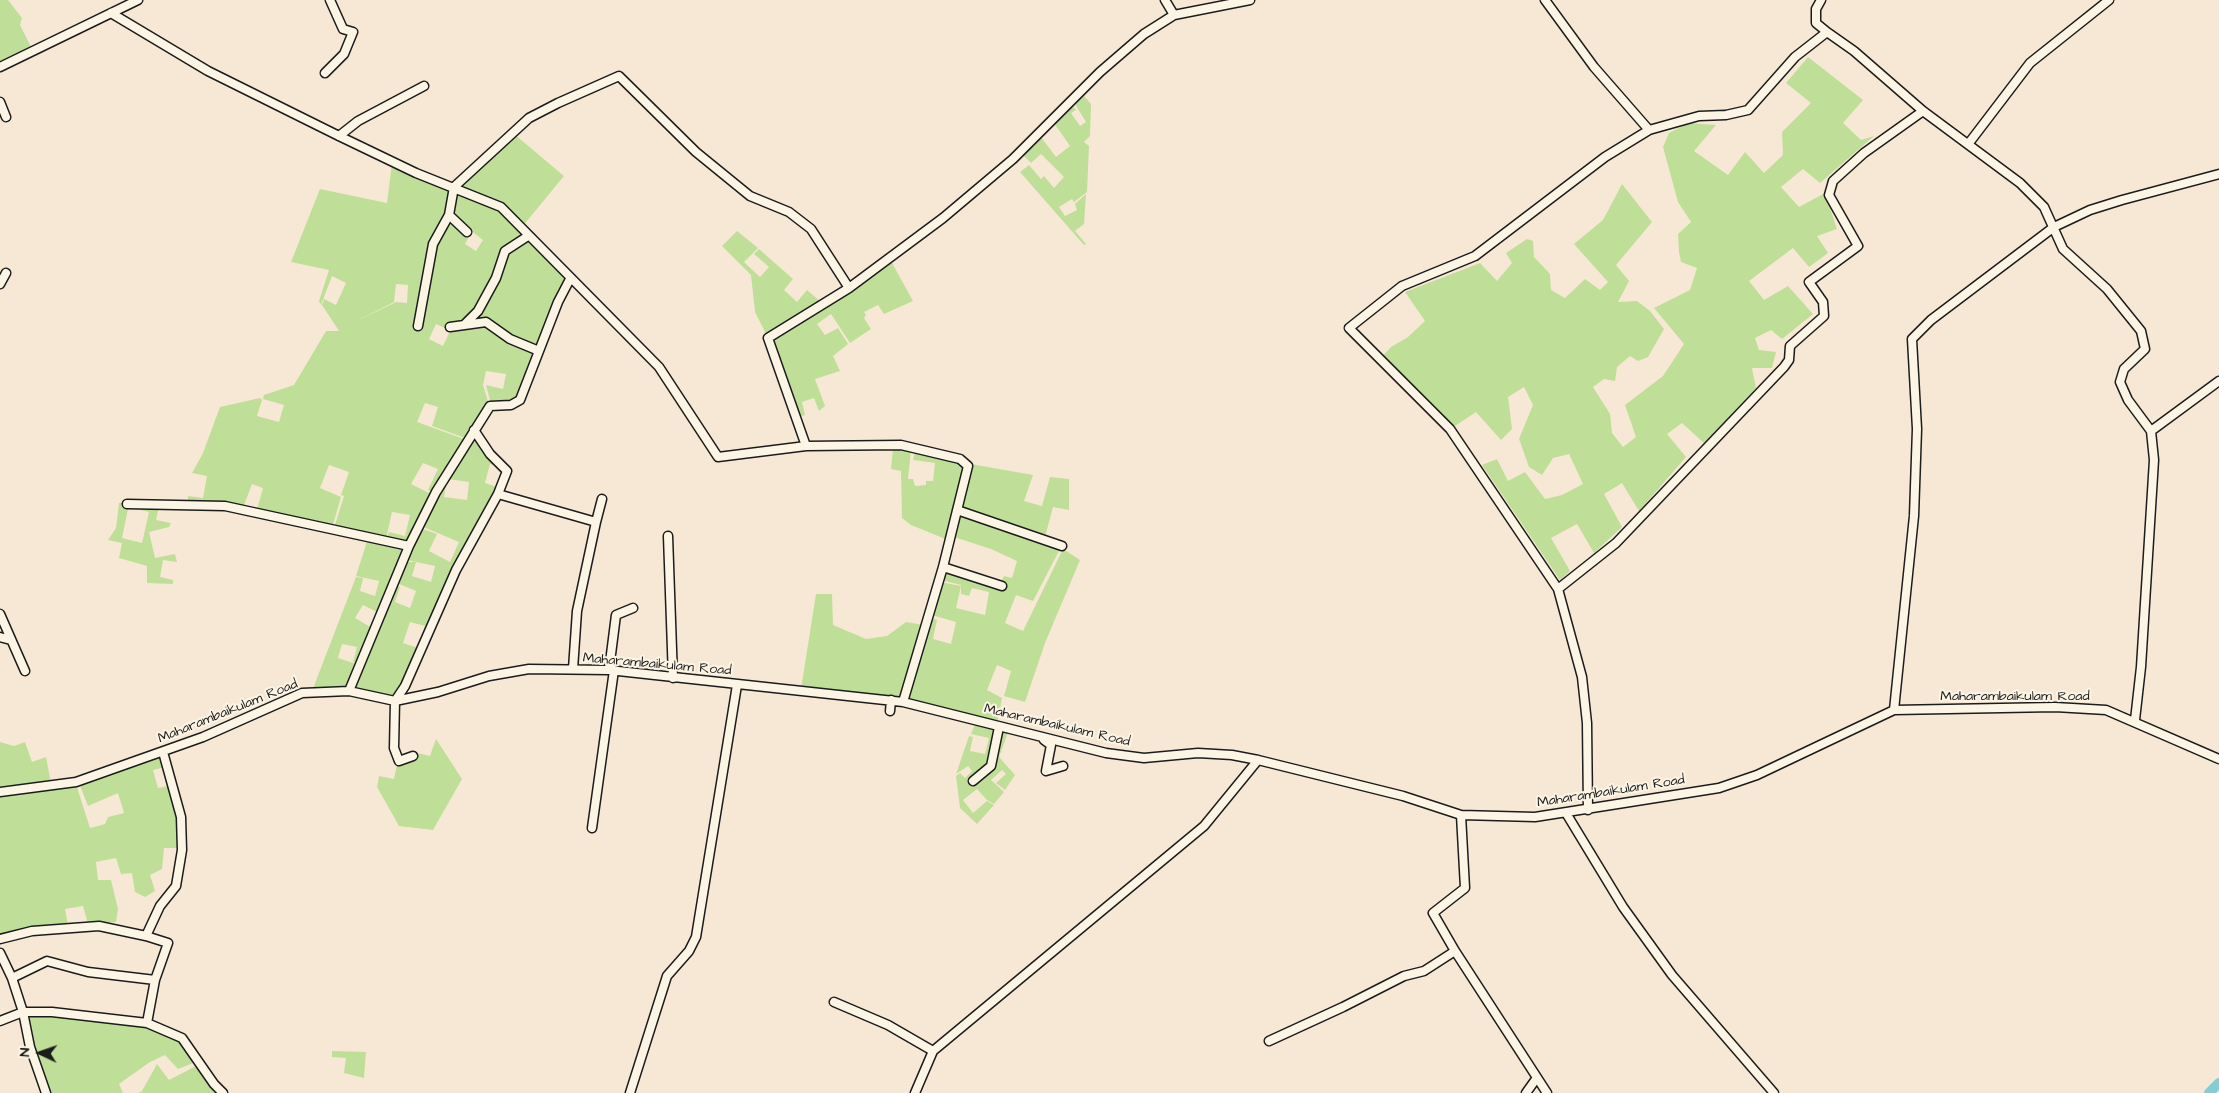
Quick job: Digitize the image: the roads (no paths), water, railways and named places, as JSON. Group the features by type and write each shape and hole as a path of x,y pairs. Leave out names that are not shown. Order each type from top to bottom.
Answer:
{"street":[{"path":"0,67 138,0"},
{"path":"325,73 344,54 353,32 343,29 330,0"},
{"path":"1165,0 1174,15"},
{"path":"806,446 768,338 848,288 943,218 1013,159 1100,72 1144,34 1174,15 1250,0"},
{"path":"1545,0 1594,66 1649,130"},
{"path":"1821,0 1816,9 1816,23 1854,51 1923,111 2020,183 2044,207 2062,249 2107,290 2141,331 2145,349 2124,369 2120,382 2128,400 2151,431 2154,460 2141,667 2135,720"},
{"path":"1969,144 2030,63 2109,0"},
{"path":"111,14 208,71 339,136 416,173 501,207 659,367 718,457 806,446 901,445 960,459 968,466 943,567 903,702"},
{"path":"1588,810 1587,723 1582,677 1558,589 1450,429 1349,328 1402,286 1475,256 1605,157 1649,130 1699,116 1726,115 1748,110 1795,57 1827,32"},
{"path":"418,326 433,244 449,216 454,188 529,118 558,102 619,76 696,152 750,196 789,212 811,229 848,288"},
{"path":"339,136 358,121 424,86"},
{"path":"0,102 6,118"},
{"path":"1558,589 1616,543 1784,367 1789,360 1790,346 1824,316 1823,302 1809,282 1858,246 1829,195 1833,181 1864,153 1923,111"},
{"path":"1894,710 1914,516 1917,429 1912,339 1931,320 2054,227 2090,210 2219,174"},
{"path":"449,216 467,232"},
{"path":"464,325 478,311 496,278 506,251 528,236"},
{"path":"0,284 6,273"},
{"path":"350,691 409,546 436,492 490,406 511,405 520,400 558,302 570,279"},
{"path":"450,327 486,322 510,339 539,352"},
{"path":"2151,431 2219,381"},
{"path":"413,756 399,761 394,748 395,701 405,686 456,570 498,494 507,471 490,454 474,430"},
{"path":"498,494 596,522"},
{"path":"573,669 577,611 602,499"},
{"path":"127,504 224,506 409,546"},
{"path":"957,510 1062,546"},
{"path":"668,536 673,678"},
{"path":"943,567 1002,586"},
{"path":"592,828 616,615 634,608"},
{"path":"0,614 25,671"},
{"path":"0,637 11,640"},
{"name":"Maharambaikulam Road","path":"0,792 76,782 202,738 302,693 350,691 395,701 438,692 489,676 530,669 611,670 891,700 1106,753 1144,758 1198,753 1232,755 1258,760 1403,796 1461,815 1535,817 1719,788 1757,775 1894,710 2055,707 2106,710 2135,720 2219,758"},
{"path":"630,1093 667,976 689,951 696,938 737,685"},
{"path":"890,711 891,700"},
{"path":"973,781 991,766 999,727"},
{"path":"1038,736 1051,745 1046,770 1063,766"},
{"path":"146,936 160,906 176,886 182,850 181,817 163,752"},
{"path":"915,1093 933,1051 1204,826 1258,760"},
{"path":"1566,813 1623,907 1672,975 1774,1093"},
{"path":"1461,815 1465,888 1433,913 1455,952 1536,1079 1547,1093"},
{"path":"0,939 32,931 99,926 146,936 168,943 154,980 147,1023"},
{"path":"1269,1041 1404,976 1424,972 1455,952"},
{"path":"0,953 12,978 23,1012 30,1047 46,1093"},
{"path":"12,978 47,961 88,972 154,980"},
{"path":"834,1002 888,1025 933,1051"},
{"path":"0,1021 23,1012 52,1012 147,1023 182,1038 214,1084 223,1093"},
{"path":"1526,1093 1536,1079"}],"waterway":[{"path":"2209,1093 2219,1083"}]}
